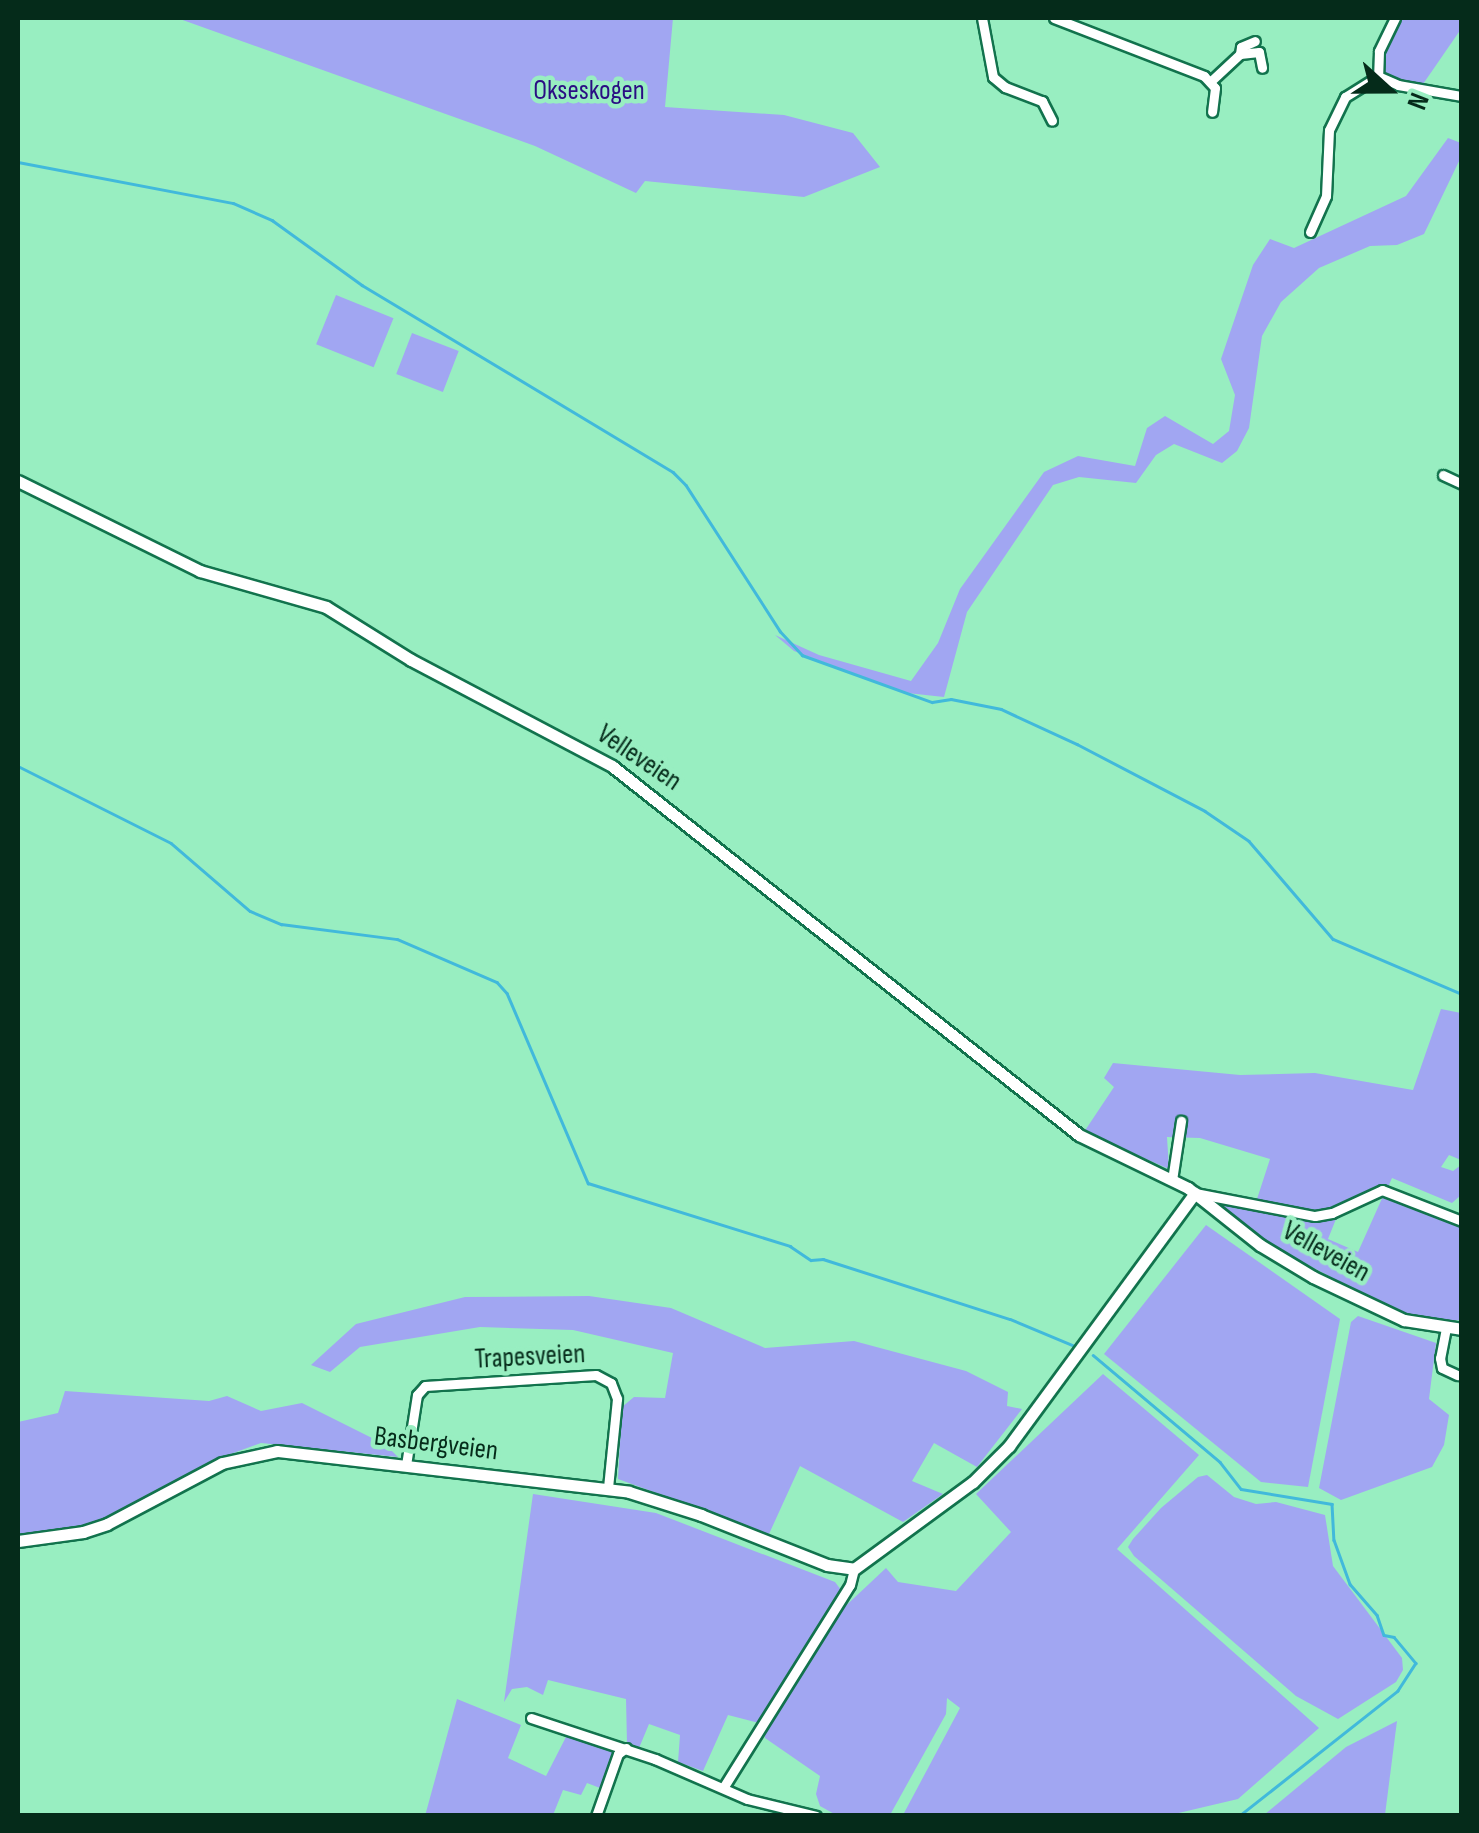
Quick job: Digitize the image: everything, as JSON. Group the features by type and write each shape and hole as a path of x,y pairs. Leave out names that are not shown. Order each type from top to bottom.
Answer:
{"main road":[{"name":"Velleveien","path":"18,480 190,567 326,607 411,660 612,766 1066,1126 1195,1193 1260,1244 1313,1277 1384,1312 1462,1329"},
{"path":"854,1569 973,1482 1009,1446 1195,1193"},
{"name":"Basbergveien","path":"18,1541 83,1532 107,1524 222,1463 254,1453 406,1465 608,1488 668,1503 834,1568 854,1569"}],"street":[{"path":"982,18 993,77 1042,101 1052,121"},
{"path":"1054,18 1211,81 1216,93 1212,112"},
{"path":"1378,76 1379,51 1394,18"},
{"path":"1240,54 1241,47 1255,41"},
{"path":"1211,81 1240,54 1259,52 1262,68"},
{"path":"1378,76 1398,86 1462,96"},
{"path":"1310,232 1326,196 1329,130 1345,97 1378,76"},
{"path":"1443,475 1462,484"},
{"path":"1172,1180 1181,1121"},
{"name":"Velleveien","path":"1195,1193 1320,1216 1382,1190 1462,1221"},
{"path":"1446,1328 1442,1368 1456,1376"},
{"name":"Trapesveien","path":"406,1465 418,1395 425,1386 596,1376 610,1383 617,1398 608,1488"},
{"path":"723,1788 850,1585 854,1569"},
{"path":"531,1718 626,1748 747,1799 816,1816"},
{"path":"596,1816 618,1754 626,1748"}],"green space":[{"name":"Okseskogen","path":"177,18 673,18 665,107 784,115 853,133 880,167 804,197 645,181 636,193 535,146"},
{"path":"1396,18 1461,18 1461,29 1421,87 1380,75 1381,51"},
{"path":"1448,138 1461,143 1461,157 1424,234 1397,245 1370,246 1319,268 1281,302 1262,336 1249,428 1237,451 1222,463 1174,444 1156,455 1136,483 1079,477 1053,485 967,612 944,697 907,693 794,651 775,635 819,655 911,681 938,643 960,589 1044,472 1078,456 1135,466 1147,428 1165,416 1213,444 1229,431 1235,395 1221,359 1253,265 1270,239 1294,248 1406,196"},
{"path":"336,295 393,318 374,367 316,344"},
{"path":"412,333 459,351 443,392 396,374"},
{"path":"1441,1009 1461,1013 1461,1160 1449,1155 1441,1167 1453,1171 1461,1165 1461,1195 1452,1203 1392,1178 1385,1194 1461,1225 1460,1320 1432,1321 1400,1314 1269,1244 1223,1207 1224,1199 1257,1199 1270,1159 1200,1138 1167,1137 1169,1169 1084,1132 1114,1087 1104,1078 1113,1063 1240,1075 1315,1073 1413,1090","holes":["1384,1194 1358,1252 1328,1239 1338,1214"]},
{"path":"1206,1225 1340,1319 1308,1487 1261,1482 1104,1354"},
{"path":"589,1296 671,1308 765,1348 854,1341 966,1371 1008,1392 1007,1406 1022,1409 977,1467 934,1443 912,1481 943,1494 903,1522 800,1466 769,1534 618,1479 622,1407 634,1397 665,1398 673,1353 573,1330 480,1327 360,1347 330,1372 311,1365 356,1324 465,1297"},
{"path":"1358,1316 1436,1343 1429,1399 1449,1415 1444,1445 1432,1467 1341,1500 1319,1488 1351,1322"},
{"path":"1103,1374 1199,1455 1117,1549 1319,1728 1238,1799 1170,1815 903,1815 960,1708 947,1698 946,1714 890,1815 838,1816 820,1806 816,1794 820,1776 765,1738 764,1726 836,1615 886,1568 898,1582 956,1591 1011,1532 976,1494"},
{"path":"65,1391 209,1401 227,1396 261,1411 302,1403 386,1445 398,1457 261,1443 217,1459 115,1515 68,1530 18,1535 18,1422 58,1413"},
{"path":"1207,1475 1234,1497 1256,1504 1276,1502 1325,1515 1333,1566 1402,1658 1403,1670 1396,1682 1338,1719 1296,1696 1134,1556 1128,1547 1133,1539 1161,1508 1198,1477"},
{"path":"533,1494 656,1513 835,1582 841,1590 759,1723 728,1715 703,1771 678,1762 680,1735 649,1724 639,1748 627,1744 626,1699 548,1680 543,1695 527,1687 512,1689 504,1702"},
{"path":"457,1699 521,1725 508,1758 546,1776 567,1735 617,1752 600,1788 587,1783 581,1795 563,1790 553,1815 425,1816"},
{"path":"1397,1721 1385,1815 1264,1815 1346,1747"}],"waterway":[{"path":"18,162 233,203 272,220 362,285 673,472 686,485 780,631 802,655 932,702 951,699 1001,709 1077,744 1205,811 1249,841 1333,939 1462,994"},
{"path":"18,766 171,843 250,911 281,924 397,939 497,982 507,993 588,1183 790,1246 811,1260 823,1259 1010,1319 1075,1346"},
{"path":"1093,1355 1220,1462 1241,1489 1332,1504 1334,1540 1350,1584 1377,1615 1384,1635 1394,1637 1416,1663 1398,1691 1240,1816"}]}
